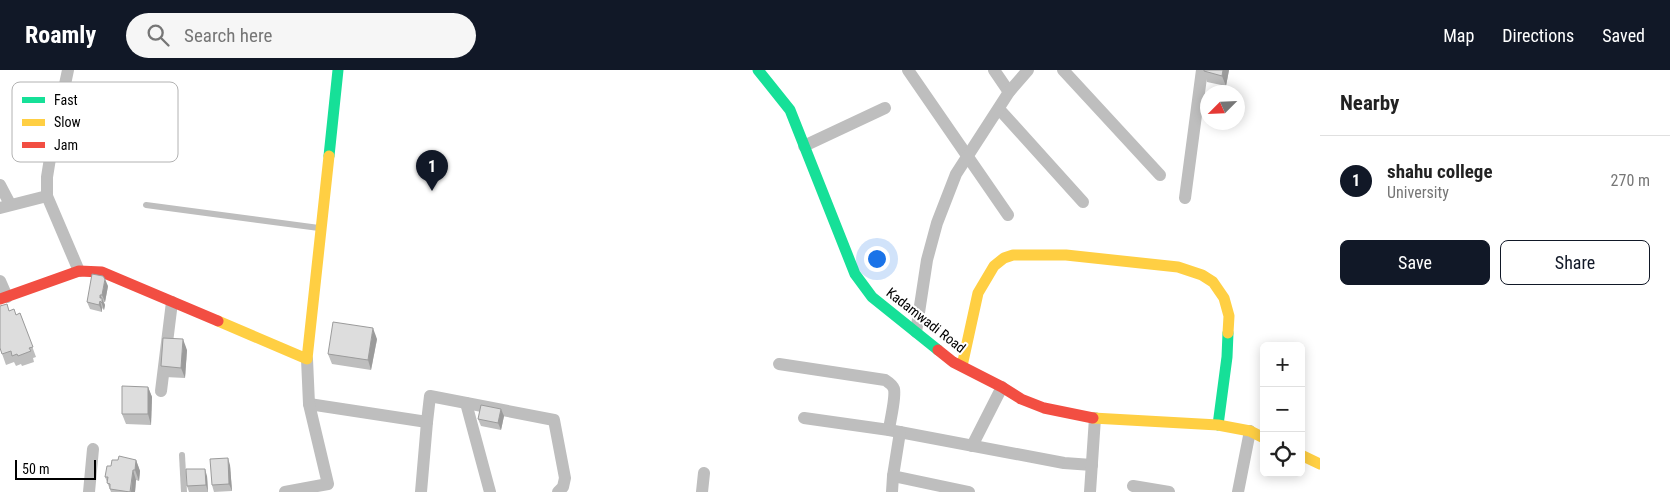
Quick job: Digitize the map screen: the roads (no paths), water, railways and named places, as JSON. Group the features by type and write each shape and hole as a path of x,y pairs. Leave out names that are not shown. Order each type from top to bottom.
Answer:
{"street":[{"path":"285,492 329,488 309,404 307,359 338,70"},
{"name":"Kadamwadi Road","path":"758,70 790,110 855,274 872,298 945,357 1021,399 1044,408 1095,418 1218,425 1250,431 1260,436"},
{"path":"908,70 1008,216"},
{"path":"994,70 1009,92"},
{"path":"916,332 927,260 937,223 956,174 1009,92 1028,70"},
{"path":"1063,70 1160,175"},
{"path":"1185,198 1202,70"},
{"path":"804,146 885,108"},
{"path":"999,109 1083,202"},
{"path":"49,162 47,196 79,271"},
{"path":"0,185 5,206 47,196"},
{"path":"962,366 978,293 994,266 1004,258 1013,255 1066,254 1178,267 1202,275 1213,282 1224,298 1229,316 1227,357 1218,425"},
{"path":"0,281 3,298 79,271 102,272 307,359"},
{"path":"161,391 172,302"},
{"path":"779,364 885,380 891,383 894,388 892,492"},
{"path":"972,446 1002,387"},
{"path":"421,492 430,396 554,420 565,478 563,487 558,492"},
{"path":"466,402 490,492"},
{"path":"309,404 427,422"},
{"path":"804,418 894,431 1064,463 1092,465"},
{"path":"1090,492 1095,418"},
{"path":"1238,492 1250,431"},
{"path":"89,492 93,449"},
{"path":"1305,457 1320,464"},
{"path":"702,492 704,474"},
{"path":"893,476 969,492"},
{"path":"1133,486 1169,492"}],"lane":[{"path":"146,205 320,228"},
{"path":"182,455 184,492"}],"place":[{"name":"shahu college","path":"432,191"}]}
